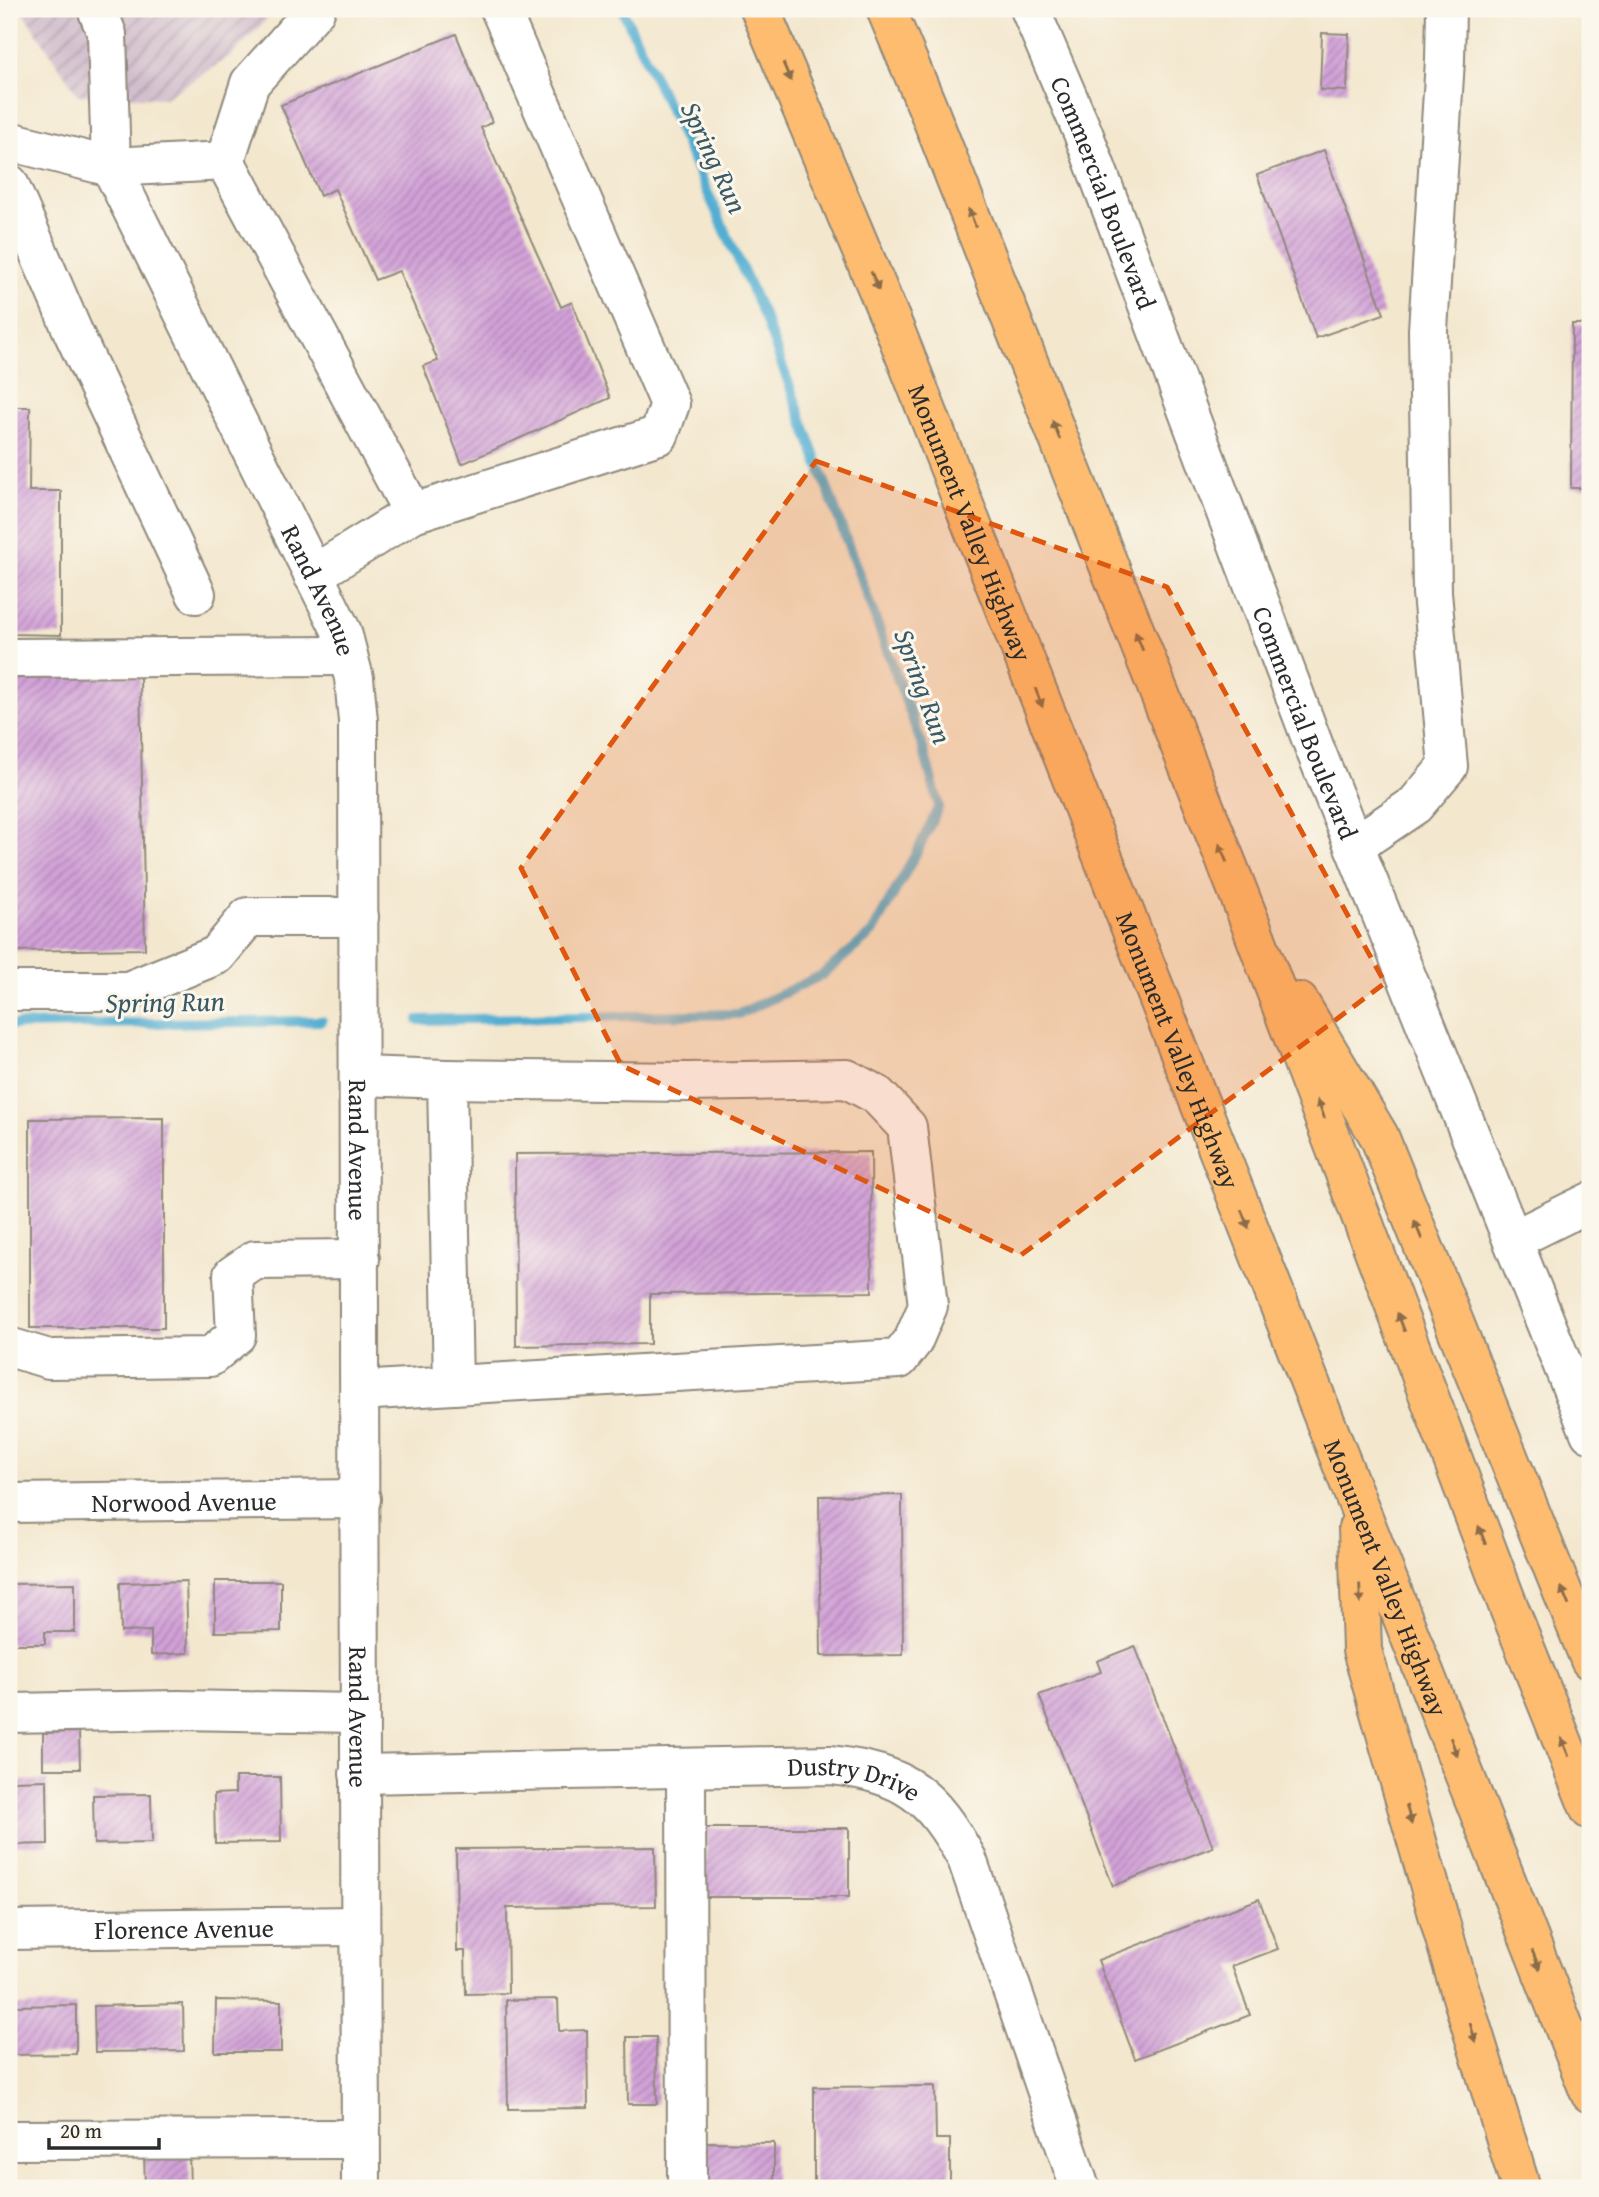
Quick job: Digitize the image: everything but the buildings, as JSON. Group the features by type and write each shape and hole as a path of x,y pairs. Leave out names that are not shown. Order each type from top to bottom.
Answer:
{"highway":[{"name":"Monument Valley Highway","path":"760,9 895,330 1590,2094"},
{"path":"886,9 933,119 1248,916 1509,1608 1590,1810"},
{"path":"1248,916 1379,1136 1590,1660"},
{"path":"1357,1501 1362,1650 1452,1964 1521,2188"}],"street":[{"path":"97,9 107,34 111,167"},
{"path":"316,9 250,83 225,161 413,513"},
{"path":"313,575 413,513 659,435 670,404 500,9"},
{"name":"Commercial Boulevard","path":"1030,9 1083,134 1315,749 1590,1433"},
{"path":"1354,846 1415,805 1448,766 1432,593 1427,330 1446,9"},
{"path":"9,141 111,167 225,161"},
{"name":"Rand Avenue","path":"111,167 342,632 354,678 358,721 360,1076 361,2188"},
{"path":"9,184 73,332 196,594"},
{"path":"9,658 348,656"},
{"path":"9,991 128,991 217,955 248,917 359,917"},
{"path":"360,1076 687,1082 846,1079 877,1095 907,1127 928,1306 913,1341 899,1359 360,1391"},
{"path":"447,1079 453,1385"},
{"path":"1513,1240 1590,1202"},
{"path":"9,1347 49,1359 210,1357 236,1335 233,1275 256,1260 360,1259"},
{"name":"Norwood Avenue","path":"9,1503 361,1499"},
{"path":"9,1713 178,1710 359,1713"},
{"name":"Dustry Drive","path":"359,1774 831,1765 867,1770 899,1781 926,1800 950,1828 967,1859 1080,2188"},
{"path":"686,1768 687,2188"},
{"name":"Florence Avenue","path":"9,1930 359,1926"},
{"path":"9,2140 360,2138"}],"highlighted area":[{"path":"816,461 1167,587 1385,983 1021,1255 621,1065 521,868"}],"shaded area":[{"path":"21,9 277,9 232,55 165,98 78,95"}],"waterway":[{"name":"Spring Run","path":"418,1020 739,1014 822,975 872,933 939,806 923,748 765,319 622,9"},
{"name":"Spring Run","path":"9,1025 322,1021"}]}
